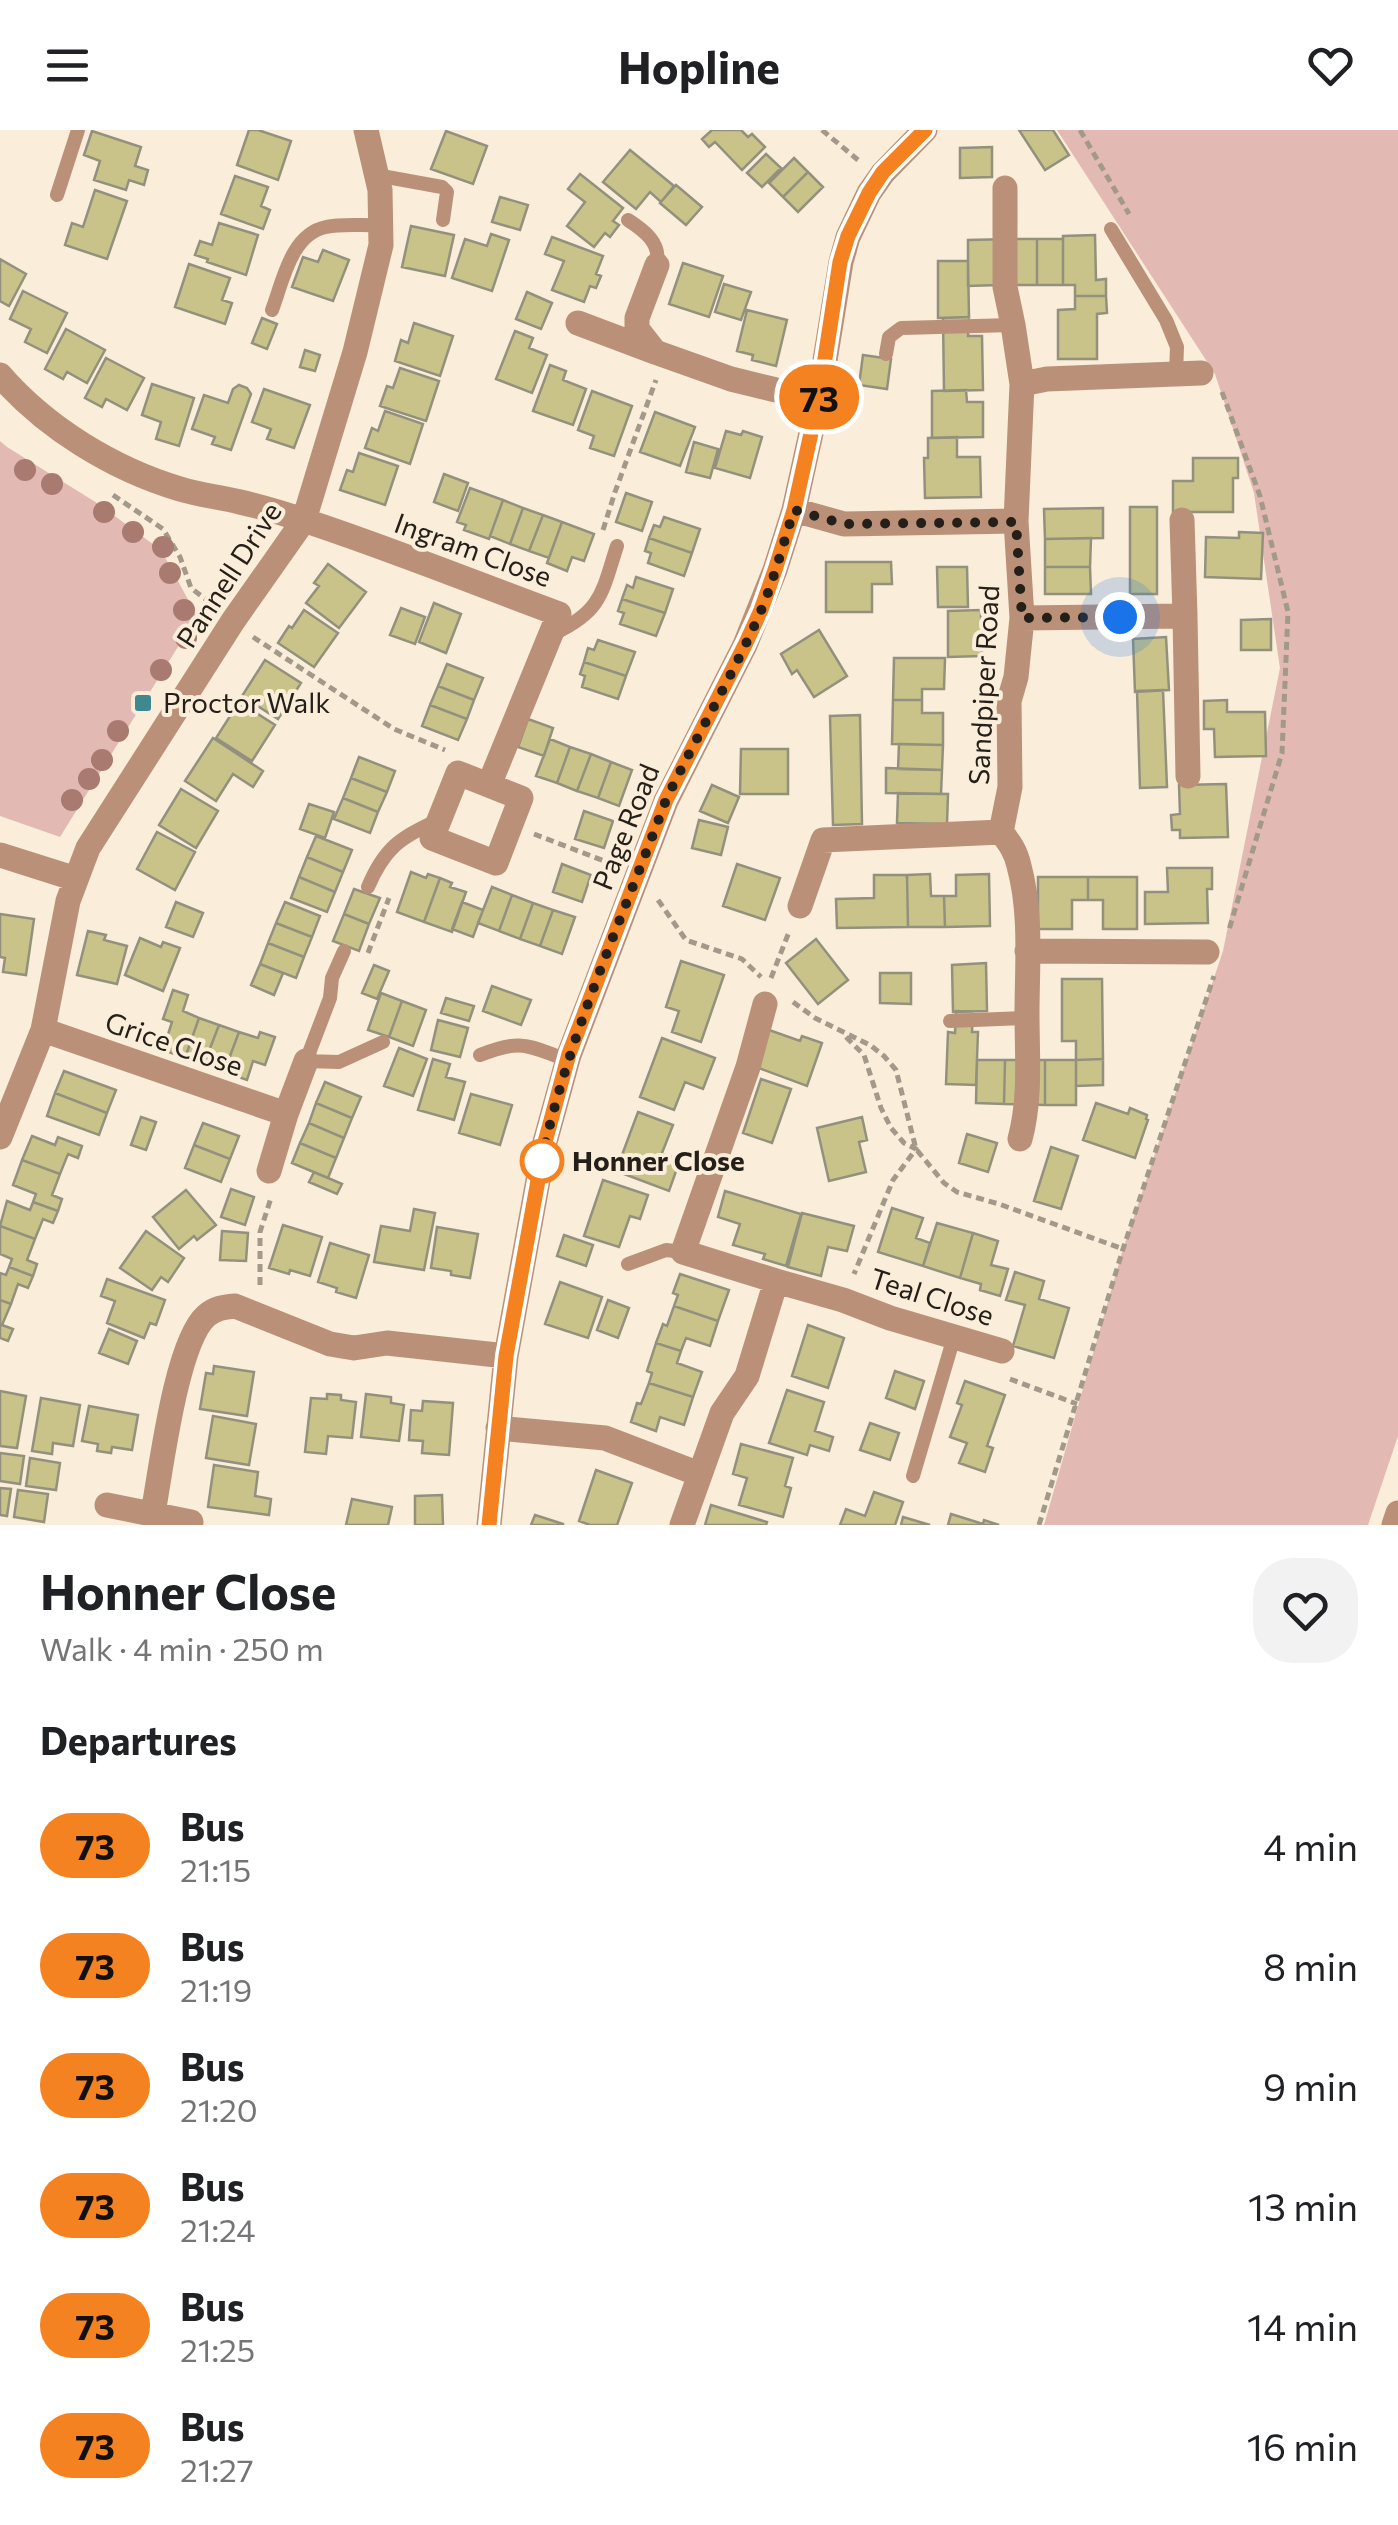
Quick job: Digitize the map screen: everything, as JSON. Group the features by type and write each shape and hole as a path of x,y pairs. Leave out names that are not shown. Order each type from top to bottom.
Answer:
{"street":[{"name":"Pannell Drive","path":"0,1138 43,1030 68,901 88,848 304,520 364,320 381,245 380,190 366,130"},
{"name":"Page Road","path":"489,1525 506,1356 545,1142 568,1060 675,782 761,610 794,510 819,397 840,262 858,213 883,172 925,130"},
{"name":"Sandpiper Road","path":"1001,832 1010,788 1009,702 1016,677 1022,618 1016,522 1022,384 1004,287 1005,188"},
{"path":"657,265 637,318 637,329 660,354"},
{"path":"578,323 731,379 819,397"},
{"path":"1022,384 1188,373"},
{"path":"0,375 21,397 87,448 135,472 179,489 304,520"},
{"path":"794,510 844,524 1016,522"},
{"name":"Ingram Close","path":"304,520 559,614 550,636"},
{"path":"1182,520 1188,776"},
{"path":"1022,618 1185,616"},
{"path":"490,785 550,636"},
{"path":"458,773 521,798 496,863 432,838 458,773"},
{"path":"800,906 823,840 1001,832 1013,846 1020,866 1028,951 1026,1112 1020,1138"},
{"path":"0,855 76,879"},
{"path":"1028,951 1212,961"},
{"path":"683,1252 748,1067 766,994"},
{"name":"Grice Close","path":"43,1030 286,1114"},
{"path":"269,1171 306,1061"},
{"name":"Teal Close","path":"683,1252 1002,1351"},
{"path":"682,1525 722,1413 747,1376 776,1281"},
{"path":"153,1513 172,1402 193,1334 205,1316 220,1307 235,1306 330,1344 354,1348 387,1343 506,1356"},
{"path":"498,1428 605,1438 699,1474"},
{"path":"107,1504 190,1522"},
{"path":"1394,1525 1398,1513"}],"lane":[{"path":"57,194 78,130"},
{"path":"376,175 442,186 448,198 443,220"},
{"path":"628,220 650,237 658,252 657,265"},
{"path":"272,310 296,248 312,231 334,226 382,225"},
{"path":"1111,229 1166,320 1188,373"},
{"path":"886,354 889,337 901,328 1014,325"},
{"path":"550,636 594,607 618,546"},
{"path":"368,887 380,861 400,839 440,819"},
{"path":"344,952 306,1061 339,1062 383,1042"},
{"path":"950,1021 1027,1018"},
{"path":"480,1054 519,1044 568,1060"},
{"path":"628,1264 666,1250 683,1252"},
{"path":"913,1476 954,1337"}],"path":[{"path":"822,130 852,157 883,172"},
{"path":"1080,130 1136,227"},
{"path":"598,544 660,354"},
{"path":"1222,391 1260,496 1288,612 1282,753 1228,932"},
{"path":"100,487 164,529 191,588 251,636 394,729 451,752 458,773"},
{"path":"510,826 639,874 686,940 742,959 766,994 870,1044 896,1070 916,1149 929,1168 957,1192 1123,1249"},
{"path":"766,994 800,906"},
{"path":"1039,1525 1212,961"},
{"path":"838,1030 864,1055 891,1128 904,1143 916,1149"},
{"name":"Teal Close","path":"843,1300 892,1180 916,1149"},
{"path":"260,1315 260,1232 278,1175 269,1171"},
{"path":"1002,1351 1005,1377 1078,1404"}],"shaded area":[{"path":"1057,130 1398,130 1398,1436 1368,1525 1044,1525 1123,1249 1223,951 1280,668 1254,493 1215,374"},
{"path":"0,441 97,503 161,550 197,616 60,837 0,816"}],"building":[{"path":"249,130 291,141 278,180 237,165"},
{"path":"712,130 741,130 748,137 752,134 765,147 742,170 715,142 709,147 702,139"},
{"path":"1019,130 1053,130 1069,155 1045,170"},
{"path":"92,131 141,147 135,166 148,170 144,185 129,180 126,190 94,180 100,161 84,155"},
{"path":"446,131 487,146 473,184 431,169"},
{"path":"992,147 992,177 960,178 960,148"},
{"path":"630,150 674,186 661,202 650,192 636,209 603,182"},
{"path":"766,154 781,168 762,187 747,173"},
{"path":"794,158 808,172 783,197 769,183"},
{"path":"808,172 823,187 798,212 783,197"},
{"path":"580,174 623,208 613,221 619,225 610,237 605,233 594,247 567,226 585,202 568,189"},
{"path":"235,176 268,187 261,206 270,210 263,229 221,214"},
{"path":"676,185 702,207 686,225 660,203"},
{"path":"95,190 127,201 107,259 65,245 72,223 83,227"},
{"path":"500,197 528,205 520,230 492,222"},
{"path":"219,223 258,235 246,275 195,255 200,241 212,245"},
{"path":"411,226 454,235 445,276 402,267"},
{"path":"491,234 509,240 492,291 452,278 465,239 487,246"},
{"path":"1095,235 1096,280 1106,279 1106,296 1075,296 1075,285 1063,285 1063,236"},
{"path":"552,237 603,256 596,274 601,276 596,288 590,286 584,302 552,290 564,261 545,254"},
{"path":"1011,239 999,285 968,286 968,240"},
{"path":"1011,239 1037,239 1037,285 1011,285"},
{"path":"1037,239 1063,239 1063,285 1037,285"},
{"path":"323,250 349,260 333,301 292,287 303,257 318,262"},
{"path":"0,259 26,274 9,306 0,301"},
{"path":"938,261 968,261 969,317 938,318"},
{"path":"683,263 723,276 709,317 669,304"},
{"path":"189,264 230,278 222,300 232,303 225,324 175,307"},
{"path":"724,284 751,292 741,320 715,312"},
{"path":"23,291 67,313 47,353 25,342 31,329 10,319"},
{"path":"527,292 552,303 541,329 516,319"},
{"path":"1075,296 1106,296 1107,313 1097,314 1097,359 1058,359 1058,310 1075,309"},
{"path":"747,310 787,320 776,366 752,360 753,355 737,351"},
{"path":"969,317 968,336 982,336 983,390 944,391 943,318"},
{"path":"262,318 277,324 267,349 252,343"},
{"path":"414,323 453,336 440,376 395,361 401,340 408,343"},
{"path":"66,329 105,350 87,383 67,372 63,379 45,369"},
{"path":"515,331 533,338 529,348 547,355 532,393 496,379"},
{"path":"305,350 320,355 315,371 300,367"},
{"path":"863,355 891,359 887,389 859,385"},
{"path":"106,358 144,378 127,410 106,399 102,407 85,398"},
{"path":"550,365 566,371 563,380 586,389 573,425 533,411"},
{"path":"400,368 439,381 426,421 380,406 387,386 393,388"},
{"path":"152,384 194,398 179,446 156,439 161,422 142,415"},
{"path":"239,385 251,394 231,450 212,444 215,437 192,429 204,395 228,403 233,389"},
{"path":"264,389 310,405 294,448 267,439 271,429 252,422"},
{"path":"966,390 967,402 983,402 983,437 932,438 932,391"},
{"path":"592,391 632,406 614,456 590,448 594,436 578,430"},
{"path":"385,411 423,424 410,464 365,448 372,428 378,431"},
{"path":"655,412 695,427 680,466 640,452"},
{"path":"726,431 762,437 750,478 715,468"},
{"path":"957,437 957,457 980,457 981,497 925,498 928,438"},
{"path":"694,442 718,449 710,478 686,472"},
{"path":"359,453 398,466 385,505 340,490 347,470 353,472"},
{"path":"1193,458 1238,458 1238,478 1233,478 1233,512 1173,512 1173,481 1193,481"},
{"path":"444,474 468,483 458,511 434,502"},
{"path":"470,488 503,500 489,539 464,530 466,525 457,522"},
{"path":"626,493 652,502 642,531 616,522"},
{"path":"503,500 523,508 510,544 490,536"},
{"path":"1130,507 1157,507 1157,594 1130,594"},
{"path":"523,508 543,515 529,551 510,544"},
{"path":"1103,508 1103,538 1045,539 1044,509"},
{"path":"543,515 562,522 549,558 529,551"},
{"path":"664,517 700,529 692,553 649,538 654,525 660,527"},
{"path":"562,522 594,534 584,561 572,557 567,571 547,563"},
{"path":"1239,532 1263,533 1261,579 1205,577 1206,537 1239,538"},
{"path":"649,538 692,553 684,576 648,563 651,553 645,551"},
{"path":"1091,538 1090,567 1045,567 1045,539"},
{"path":"826,562 891,562 892,584 872,584 872,612 826,612"},
{"path":"328,564 366,592 339,628 306,603"},
{"path":"937,567 967,567 968,607 938,607"},
{"path":"1045,567 1090,567 1091,594 1045,594"},
{"path":"636,577 673,589 665,613 622,599 627,585 633,588"},
{"path":"622,599 665,613 656,636 620,624 624,613 618,611"},
{"path":"434,603 461,614 446,653 419,642"},
{"path":"401,608 425,617 415,644 390,635"},
{"path":"304,610 338,633 314,667 278,643"},
{"path":"981,610 982,656 948,657 948,611"},
{"path":"1271,619 1271,650 1241,650 1241,620"},
{"path":"819,630 847,676 814,697 797,670 792,674 781,654"},
{"path":"1166,637 1169,690 1135,692 1133,639"},
{"path":"598,640 635,652 626,676 584,662 588,648 594,650"},
{"path":"894,658 945,658 944,689 922,689 922,700 893,700"},
{"path":"265,660 301,683 278,719 242,696"},
{"path":"584,662 626,676 618,699 582,687 585,676 580,674"},
{"path":"447,664 483,678 474,700 438,686"},
{"path":"438,686 474,700 467,719 430,705"},
{"path":"1163,690 1167,787 1140,788 1137,691"},
{"path":"893,700 922,700 922,713 943,713 943,745 892,744"},
{"path":"1227,700 1227,712 1265,712 1266,756 1215,757 1214,729 1204,729 1204,701"},
{"path":"239,702 275,725 252,761 216,738"},
{"path":"430,705 467,719 458,740 422,726"},
{"path":"860,715 862,824 833,825 830,716"},
{"path":"528,719 553,728 544,756 518,747"},
{"path":"213,738 263,771 253,787 233,774 216,801 185,781"},
{"path":"550,739 570,747 557,783 536,776"},
{"path":"899,744 943,745 942,770 898,769"},
{"path":"570,747 591,754 577,791 557,783"},
{"path":"741,749 788,749 788,794 740,794"},
{"path":"591,754 611,762 598,798 577,791"},
{"path":"359,757 395,771 387,792 351,778"},
{"path":"611,762 632,770 619,806 598,798"},
{"path":"886,768 942,770 941,794 886,793"},
{"path":"351,778 387,792 378,812 343,798"},
{"path":"1226,784 1228,837 1180,838 1180,830 1172,830 1171,815 1180,814 1179,785"},
{"path":"712,785 739,797 728,823 700,811"},
{"path":"181,789 218,811 196,848 159,825"},
{"path":"898,793 948,794 947,824 897,823"},
{"path":"343,798 378,812 370,833 334,819"},
{"path":"309,804 334,812 325,838 300,829"},
{"path":"584,811 613,821 604,848 575,839"},
{"path":"699,820 728,827 721,855 692,848"},
{"path":"157,832 195,852 175,890 137,869"},
{"path":"316,836 352,850 343,872 307,857"},
{"path":"307,857 343,872 335,892 299,877"},
{"path":"562,864 591,875 582,902 553,892"},
{"path":"737,864 780,878 765,920 723,906"},
{"path":"1167,868 1212,868 1212,889 1207,889 1208,923 1145,924 1145,892 1168,892"},
{"path":"411,872 440,878 424,922 397,912"},
{"path":"930,874 931,896 944,896 945,927 908,927 907,875"},
{"path":"989,874 990,926 945,927 944,896 956,896 956,875"},
{"path":"874,875 907,875 908,927 837,928 836,899 874,898"},
{"path":"299,877 335,892 327,912 291,898"},
{"path":"1038,877 1088,877 1088,900 1072,900 1072,929 1038,929"},
{"path":"1088,877 1137,877 1137,929 1103,929 1103,900 1088,900"},
{"path":"440,878 452,883 450,887 466,892 452,932 424,922"},
{"path":"492,887 512,895 499,931 478,923"},
{"path":"354,889 380,898 369,924 344,914"},
{"path":"512,895 533,903 520,939 499,931"},
{"path":"176,902 203,913 193,937 166,927"},
{"path":"285,902 320,916 312,937 276,923"},
{"path":"462,902 483,910 473,937 452,929"},
{"path":"533,903 553,910 540,946 520,939"},
{"path":"553,910 575,917 562,954 540,946"},
{"path":"0,914 34,919 26,975 3,972"},
{"path":"344,914 369,924 359,951 333,941"},
{"path":"276,923 312,937 304,957 268,943"},
{"path":"88,931 127,946 117,984 77,975"},
{"path":"140,938 161,947 163,942 180,948 163,991 125,975"},
{"path":"816,939 848,980 818,1004 786,963"},
{"path":"268,943 304,957 296,978 260,964"},
{"path":"681,961 724,975 701,1042 672,1032 679,1011 666,1007"},
{"path":"986,963 987,1011 953,1012 952,965"},
{"path":"260,964 283,973 274,995 251,985"},
{"path":"374,965 389,971 377,999 362,993"},
{"path":"880,973 911,973 911,1004 880,1003"},
{"path":"1062,979 1102,979 1103,1059 1076,1060 1076,1041 1062,1041"},
{"path":"492,986 531,1000 521,1025 483,1011"},
{"path":"173,990 188,995 183,1011 199,1018 185,1058 163,1050 172,1022 163,1019"},
{"path":"381,993 402,1001 389,1037 368,1030"},
{"path":"446,998 474,1006 469,1021 441,1013"},
{"path":"402,1001 426,1010 413,1046 389,1037"},
{"path":"956,1011 973,1012 972,1032 978,1032 976,1085 946,1084 948,1032 955,1033"},
{"path":"199,1018 219,1025 204,1064 185,1058"},
{"path":"438,1020 468,1028 460,1057 431,1050"},
{"path":"219,1025 239,1032 224,1072 204,1064"},
{"path":"769,1030 800,1041 802,1036 822,1043 807,1086 756,1067"},
{"path":"239,1032 258,1038 260,1032 275,1037 265,1065 253,1061 247,1080 224,1072"},
{"path":"662,1038 715,1058 703,1089 685,1082 674,1110 640,1097"},
{"path":"399,1048 427,1059 413,1096 384,1086"},
{"path":"433,1059 450,1064 446,1077 465,1082 454,1120 418,1110"},
{"path":"1103,1059 1103,1085 1076,1086 1076,1060"},
{"path":"977,1060 1005,1060 1004,1104 976,1103"},
{"path":"1005,1060 1045,1060 1045,1105 1004,1104"},
{"path":"1045,1060 1076,1060 1076,1105 1045,1105"},
{"path":"64,1071 116,1090 107,1113 55,1093"},
{"path":"761,1079 791,1089 772,1143 743,1133"},
{"path":"325,1082 361,1097 352,1118 316,1103"},
{"path":"55,1093 107,1113 99,1135 47,1116"},
{"path":"471,1094 512,1105 500,1145 459,1133"},
{"path":"316,1103 352,1118 344,1138 309,1123"},
{"path":"1096,1103 1128,1114 1130,1108 1147,1115 1135,1158 1083,1140"},
{"path":"638,1112 673,1125 662,1153 680,1160 669,1191 616,1171"},
{"path":"141,1117 156,1122 146,1150 131,1145"},
{"path":"862,1117 867,1140 859,1142 866,1172 829,1181 817,1128"},
{"path":"203,1123 239,1136 230,1159 194,1145"},
{"path":"309,1123 344,1138 336,1158 300,1143"},
{"path":"967,1134 997,1143 988,1172 959,1163"},
{"path":"32,1136 55,1145 58,1137 82,1146 78,1158 68,1154 60,1174 22,1160"},
{"path":"300,1143 336,1158 328,1178 292,1163"},
{"path":"194,1145 230,1159 221,1182 185,1168"},
{"path":"1051,1147 1078,1156 1061,1209 1034,1201"},
{"path":"22,1160 60,1174 52,1195 62,1199 58,1211 33,1202 36,1194 13,1185"},
{"path":"314,1172 342,1184 337,1194 309,1182"},
{"path":"603,1180 648,1195 640,1219 630,1216 619,1247 584,1236"},
{"path":"231,1189 254,1197 245,1225 221,1217"},
{"path":"186,1190 216,1225 179,1249 153,1217"},
{"path":"725,1191 801,1214 786,1266 763,1259 765,1254 733,1245 740,1224 718,1217"},
{"path":"7,1201 30,1210 33,1202 58,1211 53,1223 43,1219 35,1239 0,1226"},
{"path":"892,1208 923,1218 916,1238 930,1243 923,1266 878,1252"},
{"path":"414,1209 435,1213 424,1270 374,1262 381,1226 410,1231"},
{"path":"802,1213 854,1226 847,1251 828,1247 821,1276 788,1267"},
{"path":"937,1223 973,1233 960,1278 923,1266"},
{"path":"283,1225 322,1237 310,1276 269,1268"},
{"path":"0,1226 35,1239 27,1260 37,1264 33,1276 9,1267 12,1259 0,1254"},
{"path":"437,1227 478,1234 470,1278 431,1268"},
{"path":"146,1231 184,1258 168,1282 161,1277 152,1290 120,1268"},
{"path":"222,1231 248,1233 246,1261 220,1260"},
{"path":"973,1233 998,1241 991,1265 1008,1269 1000,1296 980,1290 981,1284 960,1278"},
{"path":"564,1235 593,1245 586,1266 557,1256"},
{"path":"330,1243 369,1255 356,1298 318,1282"},
{"path":"9,1267 33,1276 28,1288 18,1284 11,1304 0,1300 0,1273 6,1275"},
{"path":"1015,1272 1044,1281 1039,1299 1069,1308 1054,1358 1013,1346 1025,1305 1006,1300"},
{"path":"680,1274 729,1290 718,1321 674,1306 678,1295 673,1293"},
{"path":"107,1279 165,1300 156,1325 150,1323 144,1338 107,1323 115,1301 101,1296"},
{"path":"560,1282 602,1297 588,1338 545,1324"},
{"path":"0,1300 11,1304 2,1325 13,1329 8,1341 0,1338"},
{"path":"608,1300 629,1308 618,1338 597,1330"},
{"path":"674,1306 718,1321 710,1346 686,1338 681,1351 656,1343"},
{"path":"808,1325 844,1338 828,1388 792,1376"},
{"path":"109,1329 137,1341 128,1364 99,1353"},
{"path":"656,1343 681,1351 677,1363 702,1372 693,1397 649,1383 652,1373 647,1371"},
{"path":"214,1366 254,1372 247,1416 200,1409 206,1373 213,1374"},
{"path":"895,1371 924,1381 915,1409 886,1398"},
{"path":"965,1381 1005,1395 987,1446 993,1448 985,1472 959,1463 967,1443 950,1437 962,1405 957,1403"},
{"path":"649,1383 693,1397 684,1425 660,1417 656,1431 631,1422"},
{"path":"787,1390 824,1402 815,1431 833,1437 829,1451 810,1445 807,1455 769,1443"},
{"path":"0,1391 26,1396 17,1448 0,1446"},
{"path":"327,1394 356,1402 352,1438 328,1436 326,1454 305,1452 311,1398 327,1399"},
{"path":"366,1394 391,1397 391,1403 404,1405 399,1441 361,1437"},
{"path":"41,1398 80,1405 73,1446 53,1443 52,1454 32,1451"},
{"path":"423,1401 453,1403 449,1455 422,1453 423,1441 409,1440 411,1410 422,1411"},
{"path":"89,1406 138,1415 132,1450 112,1447 111,1453 97,1451 98,1444 82,1441"},
{"path":"213,1416 256,1424 249,1465 206,1458"},
{"path":"870,1423 899,1433 890,1460 860,1450"},
{"path":"741,1444 793,1458 785,1486 791,1488 783,1517 739,1505 747,1478 733,1474"},
{"path":"0,1453 24,1456 20,1484 0,1481"},
{"path":"30,1458 60,1463 56,1490 26,1486"},
{"path":"214,1465 258,1472 255,1496 271,1499 269,1515 208,1507"},
{"path":"596,1470 632,1483 617,1525 579,1521"},
{"path":"0,1488 11,1489 7,1516 0,1515"},
{"path":"18,1490 48,1494 44,1522 14,1517"},
{"path":"874,1492 903,1502 895,1525 840,1525 846,1509 865,1516"},
{"path":"442,1495 443,1525 415,1525 415,1496"},
{"path":"352,1499 392,1507 388,1525 346,1525"},
{"path":"711,1505 767,1522 766,1525 705,1525"},
{"path":"951,1514 983,1524 984,1520 999,1525 948,1525"},
{"path":"535,1515 563,1524 563,1525 531,1525"},
{"path":"903,1517 930,1525 901,1525"}],"bus line":[{"name":"73","path":"489,1525 506,1356 545,1142 569,1054 666,800 745,645 775,570 794,510 819,397 840,262 848,236 883,172 925,130"}],"place":[{"name":"Proctor Walk","path":"143,703"},
{"name":"Honner Close","path":"542,1161"}],"route":[{"path":"542,1161 538,1178 569,1054 666,800 761,610 794,510 844,524 1016,522 1022,618 1120,617"}]}
